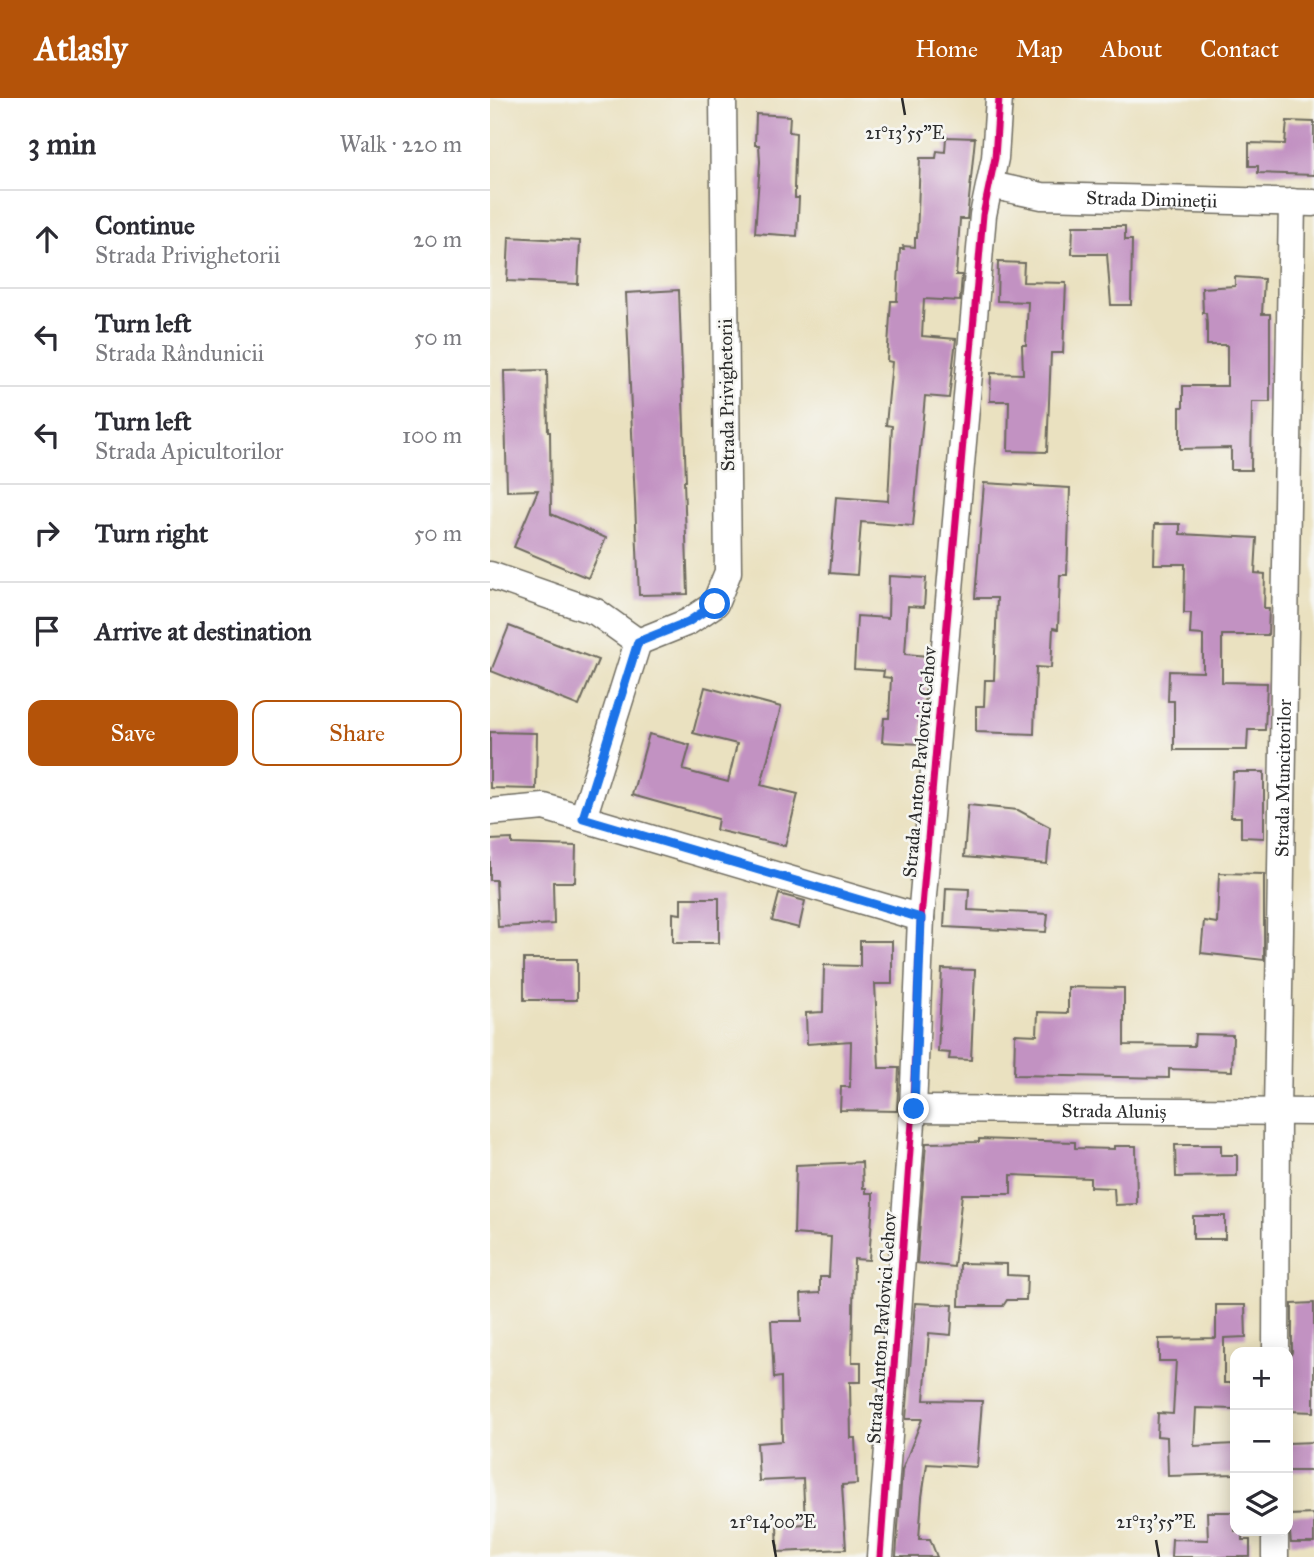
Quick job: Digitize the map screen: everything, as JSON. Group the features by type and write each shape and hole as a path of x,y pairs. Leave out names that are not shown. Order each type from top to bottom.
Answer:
{"street":[{"name":"Strada Privighetorii","path":"638,642 688,622 715,604 728,572 723,98"},
{"name":"Strada Anton Pavlovici Cehov","path":"880,1557 914,1109 921,918 983,215 995,159 999,98"},
{"name":"Strada Dimineții","path":"990,184 1042,196 1303,202"},
{"name":"Strada Muncitorilor","path":"1276,1347 1277,1112 1303,202"},
{"path":"490,575 596,612 638,642 583,818"},
{"path":"490,812 544,807 921,918"},
{"name":"Strada Aluniș","path":"914,1109 1314,1112"},
{"path":"1275,1536 1275,1557"}],"building":[{"path":"756,114 790,116 789,132 796,133 794,188 795,198 799,198 797,236 755,233 760,162 759,145 755,145"},
{"path":"1287,121 1314,122 1314,175 1258,173 1258,166 1249,166 1249,143 1285,144"},
{"path":"946,137 975,138 967,219 960,219 956,275 962,275 960,301 924,299 922,336 956,339 949,398 925,396 913,526 861,522 857,575 830,573 836,497 888,501 892,426 886,425 892,362 887,361 891,301 897,301 900,249 904,249 903,246 915,247 917,238 920,158 936,158 937,151 945,152"},
{"path":"1073,226 1125,226 1125,240 1132,240 1131,305 1111,305 1107,254 1072,254"},
{"path":"509,237 580,241 578,284 507,281"},
{"path":"998,262 1024,263 1023,282 1066,283 1063,353 1051,353 1047,452 1008,451 1009,401 990,401 991,373 1023,374 1022,345 1026,345 1028,302 997,301"},
{"path":"1235,277 1264,279 1262,314 1270,314 1270,402 1252,402 1251,470 1231,470 1231,448 1180,449 1183,386 1227,386 1227,345 1207,345 1202,288 1235,286"},
{"path":"679,290 688,594 639,595 626,293"},
{"path":"547,370 551,514 606,538 588,578 514,547 538,490 507,491 504,371"},
{"path":"984,483 1070,488 1067,575 1060,575 1058,629 1053,628 1051,668 1036,667 1034,734 976,732 976,706 984,706 985,680 994,680 997,598 975,598"},
{"path":"1155,524 1180,524 1180,534 1257,538 1255,573 1265,574 1264,608 1269,608 1268,635 1222,635 1222,682 1267,683 1265,730 1248,730 1247,750 1174,750 1174,701 1168,701 1169,671 1203,672 1203,635 1190,634 1191,613 1184,613 1185,564 1154,564"},
{"path":"889,576 926,578 924,607 908,606 905,654 928,656 921,744 882,742 884,718 889,718 891,678 883,677 884,671 854,669 857,616 888,618"},
{"path":"509,626 598,660 579,706 491,671"},
{"path":"705,687 781,707 761,785 798,794 785,846 716,830 718,819 632,795 649,734 690,745 683,770 728,782 737,744 693,733"},
{"path":"490,732 537,733 536,789 490,788"},
{"path":"1233,772 1264,772 1264,838 1241,837 1241,817 1231,817"},
{"path":"968,805 1018,810 1050,827 1047,864 964,857"},
{"path":"512,839 512,844 576,846 575,882 553,882 554,924 498,927 496,880 490,880 490,840"},
{"path":"1219,873 1264,874 1264,960 1201,953 1204,921 1217,923"},
{"path":"946,888 969,889 968,910 1048,914 1046,932 944,927"},
{"path":"779,894 805,901 799,928 772,921"},
{"path":"681,898 719,898 719,943 673,943 673,913 681,914"},
{"path":"860,941 892,941 892,984 875,984 879,1068 899,1068 897,1111 840,1110 841,1087 850,1087 851,1041 807,1044 806,1013 823,1012 824,965 860,966"},
{"path":"524,959 577,959 577,1000 524,1000"},
{"path":"942,969 975,970 971,1060 949,1059 950,1053 938,1052"},
{"path":"1068,987 1124,988 1124,1045 1194,1046 1195,1034 1233,1035 1232,1071 1169,1069 1169,1078 1014,1075 1015,1034 1037,1035 1038,1012 1068,1013"},
{"path":"979,1139 1075,1142 1075,1148 1114,1149 1114,1146 1136,1146 1137,1204 1115,1205 1114,1188 1090,1187 1090,1178 1011,1175 1011,1194 962,1194 954,1267 917,1263 926,1143 979,1142"},
{"path":"1175,1145 1221,1145 1221,1155 1237,1155 1237,1176 1176,1177"},
{"path":"862,1162 863,1188 866,1188 866,1193 873,1193 873,1203 869,1260 854,1259 852,1362 861,1362 861,1382 850,1382 851,1438 855,1438 857,1484 842,1485 846,1549 778,1552 777,1526 805,1524 803,1479 759,1481 757,1443 782,1441 781,1377 774,1378 771,1321 802,1321 801,1294 820,1293 820,1277 829,1277 831,1237 794,1234 796,1165"},
{"path":"1193,1216 1225,1216 1225,1239 1193,1239"},
{"path":"960,1263 1007,1264 1007,1275 1027,1276 1026,1300 1007,1300 1003,1306 959,1306"},
{"path":"915,1303 953,1305 951,1335 929,1333 924,1400 982,1401 977,1467 927,1464 919,1539 930,1539 937,1557 896,1557 902,1470 922,1419 906,1419"},
{"path":"1314,1303 1314,1412 1293,1411 1292,1304"},
{"path":"1216,1305 1245,1305 1246,1337 1224,1338 1224,1383 1230,1383 1230,1409 1196,1408 1194,1446 1230,1444 1230,1474 1168,1476 1167,1437 1157,1436 1158,1413 1173,1414 1176,1361 1159,1361 1159,1339 1216,1338"},
{"path":"1314,1442 1314,1471 1293,1471 1293,1443"},
{"path":"1207,1512 1230,1512 1230,1536 1243,1536 1243,1540 1250,1540 1250,1557 1171,1557 1172,1539 1208,1540"},
{"path":"1314,1514 1314,1543 1291,1543 1293,1515"}],"cycle path":[{"path":"880,1557 913,1109 921,918 983,215 995,158 999,98"}],"route":[{"path":"715,604 688,622 638,642 583,818 921,918 914,1109"}]}
